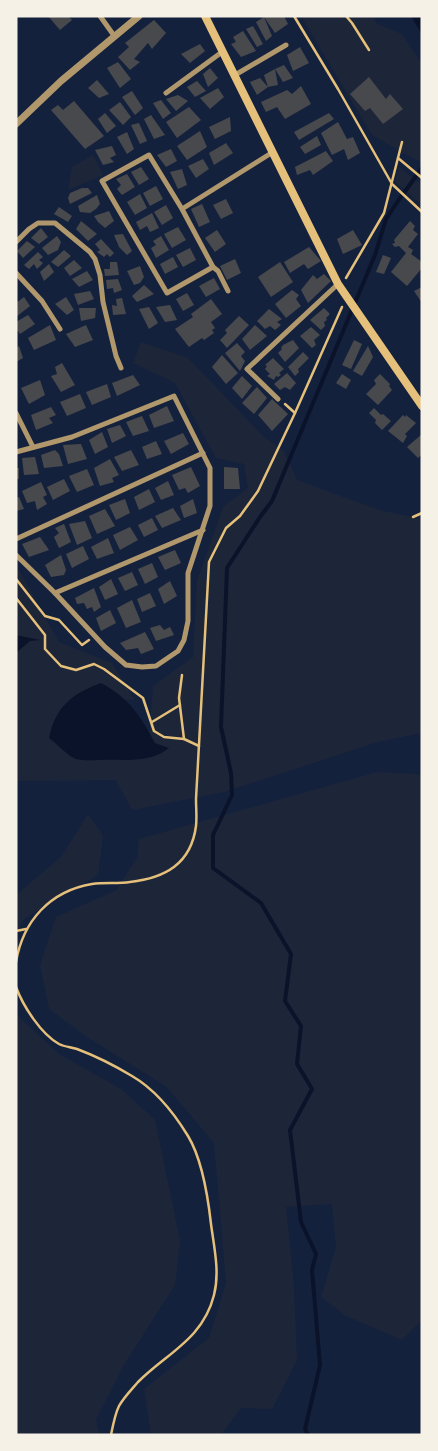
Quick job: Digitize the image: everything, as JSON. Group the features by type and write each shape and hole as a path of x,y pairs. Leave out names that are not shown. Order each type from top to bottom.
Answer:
{"main road":[{"path":"205,16 339,286 422,406"}],"street":[{"path":"100,16 115,36"},
{"path":"16,124 61,81 139,16"},
{"path":"234,75 286,45"},
{"path":"166,93 222,52"},
{"path":"182,209 273,152"},
{"path":"212,266 167,293 102,181 149,155 228,291"},
{"path":"16,242 38,223 55,223 90,252 95,259 100,274 103,302 116,356 121,368"},
{"path":"16,273 42,301 60,329"},
{"path":"278,398 247,368 339,286"},
{"path":"16,452 72,437 157,401 174,396 210,468 210,506 188,572 188,621 184,640 178,651 156,666 126,665 16,555"},
{"path":"16,413 33,447"},
{"path":"16,539 204,453"},
{"path":"55,593 203,530"}],"path":[{"path":"294,16 392,184 422,212"},
{"path":"346,16 369,50"},
{"path":"339,286 384,213 402,142"},
{"path":"398,158 422,178"},
{"path":"16,962 26,929 40,910 60,895 77,887 154,878 171,871 182,860 193,840 196,825 209,562 226,528 240,516 258,491 347,296"},
{"path":"278,398 295,413"},
{"path":"413,517 422,513"},
{"path":"16,579 45,616 59,620 82,645 95,636"},
{"path":"16,598 45,635 45,648 61,666 76,670 94,664 104,669 143,698 154,731 164,737 184,739 199,746"},
{"path":"182,675 179,698 184,739"},
{"path":"152,722 180,705"},
{"path":"16,931 26,929"},
{"path":"16,987 22,1001 47,1035 60,1044 78,1050 133,1076 167,1105 190,1140 200,1165 210,1216 217,1275 208,1314 196,1332 145,1375 131,1390 120,1405 111,1435"}],"shaded area":[{"path":"301,16 373,16 377,24 402,34 422,64 422,161 416,160 372,135"},
{"path":"411,16 422,16 422,35"},
{"path":"93,155 103,175 68,190 72,167"},
{"path":"399,167 422,185 422,205 395,182"},
{"path":"141,342 188,358 265,438 284,451 297,480 379,510 422,519 422,733 378,742 224,792 132,810 116,780 16,781 16,567 59,642 112,663 135,700 95,698 148,751 153,686 193,657 197,581 223,507 248,488 244,464 216,458 175,383 133,363"},
{"path":"16,635 40,640 30,641 16,653"},
{"path":"101,683 119,695 133,708 155,743 169,748 145,759 81,760 70,756 49,738 56,718 67,703 82,691"},
{"path":"377,772 417,774 422,776 422,1320 402,1340 346,1316 321,1297 336,1247 332,1204 286,1207 294,1287 297,1360 272,1409 241,1408 221,1435 151,1435 144,1389 209,1338 226,1283 214,1143 167,1087 87,1037 49,1009 40,965 56,917 117,890 137,857 139,839"},
{"path":"88,814 103,836 98,875 24,919 16,936 16,895 62,856"},
{"path":"16,1012 59,1054 121,1089 155,1120 180,1241 175,1285 125,1363 96,1419 99,1435 16,1435"}],"building":[{"path":"48,16 68,16 72,20 60,30"},
{"path":"284,16 288,24 275,33 264,17"},
{"path":"264,17 272,36 266,41 256,22"},
{"path":"154,20 166,33 152,49 148,43 134,59 140,62 130,70 118,57 129,47 125,43"},
{"path":"253,26 263,44 257,47 246,29"},
{"path":"243,31 256,51 241,57 231,44 236,42 233,37"},
{"path":"200,44 205,51 190,63 181,54"},
{"path":"300,47 309,63 293,71 287,55"},
{"path":"118,62 131,79 120,88 107,68"},
{"path":"284,65 293,78 283,82 275,69"},
{"path":"210,68 218,78 208,87 203,74"},
{"path":"275,69 278,85 268,87 264,75"},
{"path":"369,77 386,99 390,94 403,109 383,124 370,108 365,111 350,94"},
{"path":"260,78 268,87 257,95 250,82"},
{"path":"97,80 109,94 99,98 88,88"},
{"path":"197,81 206,91 195,97 187,87"},
{"path":"301,86 311,104 285,119 277,107 266,112 261,102 287,90 292,94"},
{"path":"218,88 224,97 210,109 200,98"},
{"path":"132,91 143,108 135,115 122,97"},
{"path":"178,95 188,101 176,111 166,99"},
{"path":"161,100 171,113 163,119 153,103"},
{"path":"74,101 104,136 85,149 51,110 58,105 63,110"},
{"path":"120,102 131,117 123,125 109,110"},
{"path":"189,107 201,120 177,138 166,122"},
{"path":"105,113 116,126 107,133 98,119"},
{"path":"329,113 334,119 299,140 294,132"},
{"path":"151,115 165,135 154,139 144,119"},
{"path":"230,117 231,131 215,139 209,127"},
{"path":"338,122 347,139 353,137 360,153 348,160 344,149 332,155 321,133"},
{"path":"139,123 147,141 140,144 131,125"},
{"path":"200,131 207,147 187,160 177,146"},
{"path":"127,132 134,149 127,154 117,137"},
{"path":"317,136 321,145 305,154 300,147"},
{"path":"226,143 233,153 214,165 209,153"},
{"path":"112,146 116,155 110,158 114,162 103,165 95,150"},
{"path":"171,149 177,161 166,167 157,155"},
{"path":"326,151 333,161 313,175 310,170 297,175 295,167"},
{"path":"203,159 209,169 196,178 188,166"},
{"path":"141,167 149,179 139,185 131,172"},
{"path":"182,169 187,185 178,189 170,172"},
{"path":"127,174 135,187 122,195 117,189 121,185 116,179"},
{"path":"156,186 163,199 150,206 143,193"},
{"path":"82,188 88,188 92,193 70,204 68,198 70,193"},
{"path":"140,194 147,208 135,215 127,202"},
{"path":"97,195 100,204 96,209 90,213 80,212 78,206"},
{"path":"226,199 233,213 221,219 213,205"},
{"path":"202,204 210,222 199,227 191,209"},
{"path":"166,205 173,218 162,225 154,212"},
{"path":"59,207 72,216 68,222 54,214"},
{"path":"109,211 114,221 105,228 94,216"},
{"path":"152,213 159,228 150,232 147,226 140,230 136,222"},
{"path":"81,221 97,234 88,241 76,229"},
{"path":"410,221 415,226 413,230 418,234 408,247 413,250 411,254 422,262 422,268 407,286 391,272 406,253 399,246 395,247 392,244 395,243 394,240"},
{"path":"178,227 186,240 172,248 164,234"},
{"path":"41,228 48,237 39,244 31,238"},
{"path":"217,230 226,244 215,252 205,238"},
{"path":"353,230 362,245 343,254 337,239"},
{"path":"123,234 132,251 127,255 119,247 114,235"},
{"path":"57,236 61,242 58,250 48,255 42,248"},
{"path":"161,236 169,250 156,258 151,248 156,245 153,241"},
{"path":"101,239 114,253 110,257 107,254 104,257 97,252 100,250 95,244"},
{"path":"27,241 35,247 23,258 17,251"},
{"path":"309,247 321,261 308,269 304,264 290,273 284,262"},
{"path":"190,248 196,260 183,267 176,255"},
{"path":"64,250 71,256 58,267 51,262"},
{"path":"38,252 43,257 39,260 43,263 37,269 34,264 29,269 24,265"},
{"path":"383,255 391,258 384,274 376,272"},
{"path":"173,257 178,267 165,274 160,264"},
{"path":"235,259 241,273 227,280 220,266"},
{"path":"74,260 82,268 70,276 64,268"},
{"path":"110,262 117,262 119,275 105,276 104,269 110,269"},
{"path":"280,262 293,282 271,297 258,277"},
{"path":"49,264 54,272 44,281 40,272"},
{"path":"140,266 144,277 140,283 134,285 127,271"},
{"path":"87,271 93,280 79,287 72,279"},
{"path":"324,274 331,281 308,303 301,290 313,275 317,279"},
{"path":"214,278 220,289 206,297 199,286"},
{"path":"118,279 122,290 114,293 113,288 107,289 106,280"},
{"path":"144,285 154,294 137,302 132,296"},
{"path":"422,287 422,303 414,291"},
{"path":"292,290 299,295 296,299 301,306 286,318 275,304"},
{"path":"90,291 94,299 78,305 74,294"},
{"path":"187,293 194,305 183,311 176,299"},
{"path":"24,297 30,306 16,317 16,303"},
{"path":"66,297 74,310 67,315 55,304"},
{"path":"122,298 126,314 113,315 112,305 117,306 116,299"},
{"path":"211,299 222,314 211,322 215,328 212,330 214,333 204,340 202,338 189,347 175,329 193,317 191,314"},
{"path":"170,305 177,320 165,322 156,307"},
{"path":"149,307 158,323 149,329 139,309"},
{"path":"79,308 96,308 95,318 81,321"},
{"path":"324,308 330,314 324,322 325,326 321,330 310,320"},
{"path":"269,309 282,319 277,322 281,325 275,330 270,326 265,329 257,321"},
{"path":"28,315 35,324 20,334 16,328 16,322"},
{"path":"239,316 249,325 227,348 220,340 227,333 225,330"},
{"path":"50,325 56,340 34,350 28,338"},
{"path":"86,325 93,340 75,347 66,334"},
{"path":"255,325 267,336 250,350 242,339"},
{"path":"311,327 320,335 314,340 316,345 312,348 300,336"},
{"path":"293,340 299,348 285,362 278,353 283,345"},
{"path":"354,340 362,344 351,369 342,365"},
{"path":"237,343 245,352 241,356 245,361 240,371 225,353"},
{"path":"19,346 23,358 16,362 16,348"},
{"path":"368,346 373,357 362,376 353,371"},
{"path":"303,352 309,358 298,369 299,372 295,376 288,367"},
{"path":"222,355 238,373 226,384 212,367"},
{"path":"273,358 284,369 279,373 281,375 276,376 274,380 267,376 270,374 265,369 267,366 265,365"},
{"path":"62,363 75,385 61,392 51,376 57,374 55,367"},
{"path":"287,373 296,383 290,390 285,387 280,390 274,384"},
{"path":"342,374 351,380 346,389 336,383"},
{"path":"380,374 390,384 389,386 392,390 378,405 366,394 376,384 374,380"},
{"path":"133,375 140,385 117,396 112,383"},
{"path":"242,376 252,386 242,399 232,388"},
{"path":"40,380 45,395 29,404 21,388"},
{"path":"107,384 111,397 92,405 86,392"},
{"path":"257,387 267,398 254,414 242,403"},
{"path":"80,394 86,408 67,416 60,402"},
{"path":"272,399 288,414 272,431 258,415"},
{"path":"167,406 174,421 154,428 149,415"},
{"path":"51,407 56,415 49,418 53,423 36,430 31,415"},
{"path":"374,408 391,421 382,430 369,413"},
{"path":"403,415 405,417 406,415 416,423 405,434 407,436 403,443 388,431"},
{"path":"142,416 149,431 133,436 126,422"},
{"path":"120,425 126,436 112,443 107,429"},
{"path":"102,432 108,447 95,454 89,440"},
{"path":"183,433 189,444 171,454 164,441"},
{"path":"422,434 422,454 418,458 407,447"},
{"path":"156,441 162,454 147,459 142,447"},
{"path":"81,444 87,459 68,464 63,445"},
{"path":"55,450 59,454 63,466 44,468 41,455"},
{"path":"131,450 139,465 122,471 114,457"},
{"path":"35,457 39,474 24,475 22,458"},
{"path":"110,459 119,475 112,478 114,482 100,486 94,468"},
{"path":"191,467 200,486 188,493 185,488 179,490 172,475"},
{"path":"224,467 238,468 240,489 224,489"},
{"path":"16,468 19,468 19,479 16,479"},
{"path":"87,469 94,485 77,492 69,476"},
{"path":"64,479 70,491 53,500 47,487"},
{"path":"168,481 174,495 161,500 155,488"},
{"path":"41,482 47,495 43,497 47,504 37,510 35,501 27,503 22,491"},
{"path":"149,489 155,502 139,510 134,497"},
{"path":"19,497 24,509 16,511 16,498"},
{"path":"125,499 130,513 116,520 109,505"},
{"path":"193,499 197,513 184,518 180,506"},
{"path":"173,508 181,520 162,528 155,516"},
{"path":"105,509 115,526 97,534 89,516"},
{"path":"152,518 158,530 144,537 138,525"},
{"path":"85,521 92,538 77,545 69,524"},
{"path":"64,524 71,542 59,548 54,537 59,533 55,528"},
{"path":"130,527 138,540 120,550 113,535"},
{"path":"40,537 49,550 29,557 22,544"},
{"path":"108,538 114,553 97,559 91,547"},
{"path":"83,546 89,559 72,568 66,554"},
{"path":"175,550 181,563 165,570 158,557"},
{"path":"61,555 66,570 64,575 51,577 45,565"},
{"path":"152,563 158,577 145,584 138,569"},
{"path":"132,572 138,585 125,591 118,578"},
{"path":"111,579 118,594 105,600 99,587"},
{"path":"170,581 177,596 164,604 158,589"},
{"path":"94,588 101,607 94,612 92,607 87,609 84,603 77,604 75,598"},
{"path":"150,593 156,606 142,612 137,599"},
{"path":"132,600 141,622 126,628 117,608"},
{"path":"110,610 116,623 101,631 96,618"},
{"path":"160,625 164,630 170,627 174,635 156,641 150,628"},
{"path":"145,632 154,649 141,654 138,648 126,650 120,643"}],"waterway":[{"path":"308,1435 305,1429 320,1365 312,1270 316,1254 301,1222 290,1130 312,1089 297,1064 301,1026 285,1001 291,954 261,903 213,868 213,835 232,795 231,773 221,727 227,568 272,501 375,255 386,219 422,168"}]}
